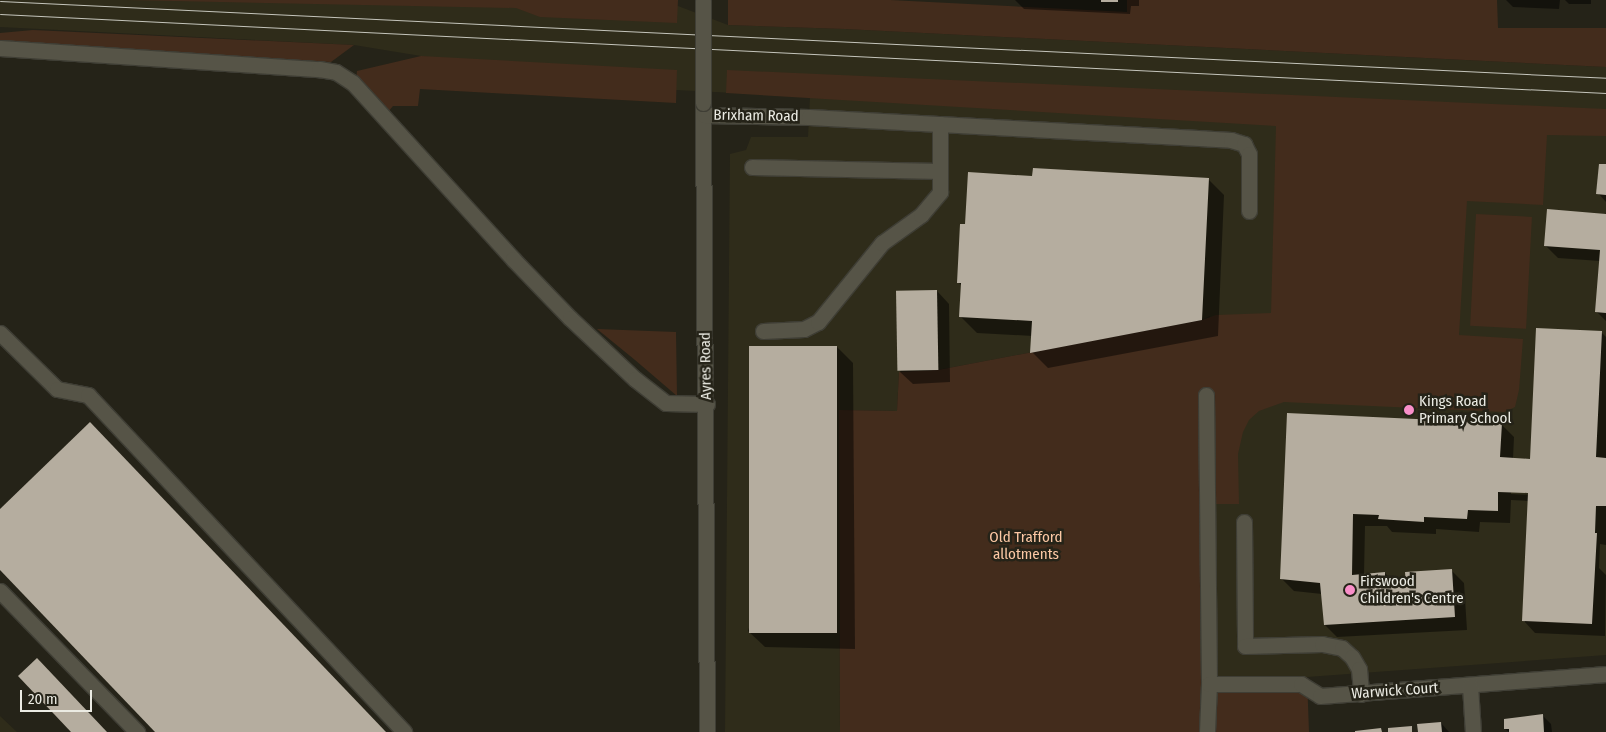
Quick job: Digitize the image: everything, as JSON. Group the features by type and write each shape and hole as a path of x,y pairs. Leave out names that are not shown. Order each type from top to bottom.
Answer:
{"street":[{"name":"Ayres Road","path":"703,0 708,732"},
{"path":"0,48 319,69 336,72 354,83 513,260 570,318 635,379 666,403 706,404"},
{"name":"Brixham Road","path":"704,109 809,117 1238,142 1244,144 1249,154 1249,212"},
{"path":"762,331 804,329 818,322 882,243 921,215 934,200 940,192 940,124"},
{"path":"752,167 940,170"},
{"path":"0,333 57,389 88,395 404,732"},
{"path":"1206,395 1209,684 1207,732"},
{"path":"1244,522 1245,646 1322,644 1342,648 1352,657 1359,669 1361,694"},
{"path":"0,591 137,732"},
{"name":"Warwick Court","path":"1209,684 1301,684 1320,696 1470,686 1606,674"},
{"path":"1470,686 1473,732"}],"shaded area":[{"path":"0,0 631,0 678,6 728,25 845,29 1606,67 1606,655 1307,677 1223,679 1214,676 1210,316 1202,320 938,370 899,372 897,411 839,410 840,732 725,732 730,154 746,150 751,137 808,137 810,97 676,90 421,56 354,45 0,27"},
{"path":"0,716 17,732 0,732"}],"green space":[{"path":"126,0 678,0 677,23 540,17 516,8"},
{"path":"728,0 890,0 1127,12 1127,0 1497,0 1498,28 1606,28 1606,67 845,29 728,25"},
{"path":"33,30 354,45 331,62 0,42 0,33"},
{"path":"421,56 677,70 676,103 420,89 418,106 393,106 388,112 356,80 357,71"},
{"name":"Old Trafford allotments","path":"727,70 1606,109 1606,136 1547,135 1543,205 1467,201 1459,335 1523,339 1519,390 1515,407 1504,412 1284,402 1259,411 1249,420 1243,432 1238,454 1239,504 1212,504 1214,676 1223,679 1307,677 1309,732 840,732 839,410 897,411 899,372 938,370 1202,320 1216,315 1271,313 1276,126 726,93"},
{"path":"1476,214 1532,217 1526,329 1470,326"},
{"path":"597,329 676,332 677,396 635,360"}],"building":[{"path":"1101,0 1118,0 1118,2 1101,2"},
{"path":"1599,164 1606,164 1606,195 1596,194"},
{"path":"1033,168 1209,178 1202,320 1030,353 1032,321 959,317 961,283 957,283 960,224 965,224 968,172 1032,176"},
{"path":"1547,209 1606,214 1606,313 1595,312 1600,250 1544,246"},
{"path":"937,290 938,370 897,371 896,291"},
{"path":"1536,328 1602,331 1596,457 1606,458 1606,506 1596,506 1595,533 1597,533 1592,624 1522,621 1528,493 1498,492 1498,511 1468,510 1467,519 1424,517 1424,522 1378,519 1379,515 1353,514 1352,575 1385,572 1385,586 1406,585 1405,572 1452,569 1455,617 1324,625 1320,583 1280,579 1287,413 1502,423 1500,457 1530,459"},
{"path":"749,346 837,346 837,633 749,633"},
{"path":"90,422 386,732 155,732 0,570 0,509"},
{"path":"37,658 107,732 71,732 18,676"},
{"path":"1543,714 1544,732 1509,732 1509,729 1504,729 1504,719"},
{"path":"1441,722 1442,732 1418,732 1417,724"},
{"path":"1412,726 1412,732 1388,732 1388,728"},
{"path":"1381,728 1382,732 1355,732 1355,731"}],"tram line":[{"path":"0,1 1606,78"},
{"path":"0,14 1606,93"}],"place":[{"name":"Kings Road Primary School","path":"1409,410"},
{"name":"Firswood Children's Centre","path":"1350,590"}]}
